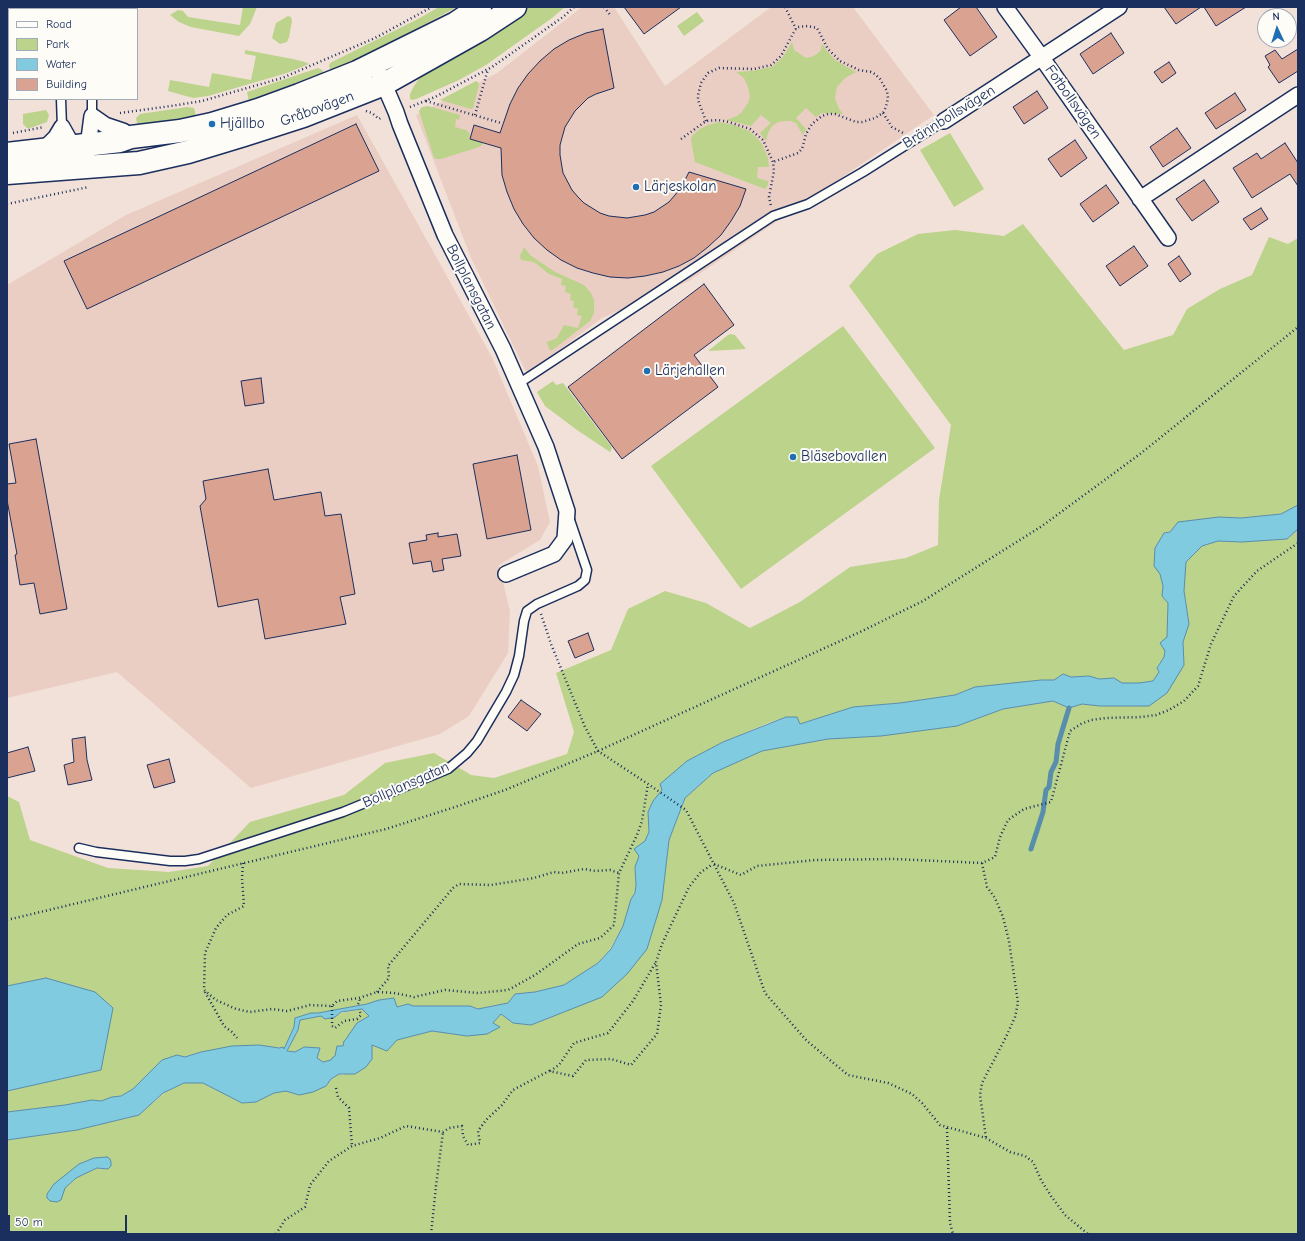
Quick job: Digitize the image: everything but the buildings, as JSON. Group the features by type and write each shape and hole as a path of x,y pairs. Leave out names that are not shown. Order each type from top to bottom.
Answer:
{"main road":[{"name":"Gråbovägen","path":"8,160 43,150 120,142 131,137 180,132 258,110 299,96 357,72 456,23 480,7"},
{"name":"Gråbovägen","path":"8,160 85,167 114,166 139,163 188,152 303,116 384,84 480,30 515,7"}],"street":[{"name":"Fotbollsvägen","path":"1004,7 1042,58 1168,238"},
{"name":"Brännbollsvägen","path":"944,120 1119,7"},
{"name":"Bollplansgatan","path":"375,63 445,235 503,349 546,447 567,511 565,539 554,554 506,574"},
{"path":"1140,199 1298,95"},
{"path":"81,146 92,116 105,125 123,131 131,137"},
{"path":"43,150 56,137 62,124 81,146 85,167"}],"lane":[{"path":"61,100 62,124"},
{"path":"92,100 92,116"},
{"name":"Brännbollsvägen","path":"518,384 773,216 808,204 863,172 944,120"},
{"name":"Bollplansgatan","path":"79,848 96,852 170,861 199,859 343,812 448,769 467,753 477,741 506,692 516,669 527,611 537,604 578,586 585,580 587,570 567,511"}],"path":[{"path":"92,116 202,101 282,78 375,38 432,7"},
{"path":"417,104 426,101 488,69 557,21 574,7"},
{"path":"604,7 610,16"},
{"path":"786,7 796,29"},
{"path":"706,122 698,95 701,83 708,73 719,68 754,69 771,65 781,56 796,29 802,26 817,28 828,49 840,61 854,68 876,74 884,83 888,98 883,113 875,118 862,122 856,122 835,114 822,116 812,124 806,134 802,149 798,153 773,162"},
{"path":"475,115 488,69"},
{"path":"426,101 501,122"},
{"path":"883,113 892,127 913,139"},
{"path":"681,140 706,122 718,120 750,129 763,140 773,162 774,171 769,197 773,216"},
{"path":"17,132 46,127 51,121 62,124"},
{"path":"7,920 386,828 455,807 505,790 598,751 860,632 923,601 1042,526 1140,454 1298,327"},
{"path":"713,864 741,875 757,866 815,860 894,859 982,863 995,858 1000,837 1008,820 1024,809 1051,802 1070,731 1091,720 1156,715 1169,710 1184,701 1198,686 1211,644 1234,596 1257,571 1298,543"},
{"path":"537,604 550,644 584,727 598,751 686,810 734,903 765,993 802,1035 848,1075 888,1083 912,1094 922,1103 940,1125 986,1138 1010,1152 1025,1156 1033,1162 1050,1196 1065,1215 1088,1234"},
{"path":"204,990 216,1000 236,1009 250,1012 272,1008 287,1011 310,1005 332,1006 337,1001 359,998 377,992 394,993 414,997 445,990 478,993 508,990 535,975 578,944 600,938 614,925 619,873 642,821 648,784"},
{"path":"237,1038 224,1026 204,990 205,953 216,928 227,915 244,906 242,878 243,863"},
{"path":"982,863 986,886 995,898 1003,917 1009,941 1018,1003 1015,1017 982,1083 980,1095 986,1138"},
{"path":"431,1234 444,1132 449,1128 462,1126 463,1136 468,1145 480,1143 478,1131 486,1120 502,1105 513,1090 559,1065 574,1043 608,1033 634,1001 656,962 662,944 689,887 701,872 713,864"},
{"path":"377,992 389,978 388,966 452,888 459,884 498,884 534,878 554,872 562,873 584,869 595,871 610,870 619,873"},
{"path":"549,1071 573,1076 586,1060 611,1059 631,1065 657,1034 661,1005 656,962"},
{"path":"358,1004 360,1001 359,998"},
{"path":"332,1006 332,1026 335,1028 344,1021 357,1019 361,1015 360,1012"},
{"path":"336,1088 338,1097 349,1108 352,1146"},
{"path":"276,1234 285,1220 305,1207 310,1185 328,1161 352,1146 380,1138 406,1126 444,1132"},
{"path":"947,1128 950,1223 953,1234"}],"shaded area":[{"name":"Lärjeskolan","path":"582,7 614,7 665,86 771,7 853,7 934,115 689,281 602,318 527,374 471,258 416,115 497,73"},
{"path":"357,115 492,357 538,466 550,522 540,540 499,565 510,611 508,653 469,716 440,734 251,788 117,672 7,698 7,285 126,215"}],"green space":[{"path":"243,7 257,7 250,24 239,36 191,27 179,22 170,15 178,10 183,11 188,17 240,25"},
{"path":"439,7 457,7 350,65 333,76 329,66 330,63"},
{"path":"528,7 565,7 486,65 459,80 416,99 410,99 410,94 414,86 421,76 428,70 506,23"},
{"path":"697,12 704,21 684,36 677,26"},
{"path":"288,16 291,17 292,21 289,37 287,42 280,44 272,38 276,23"},
{"path":"792,42 794,50 806,58 814,56 818,53 821,50 822,43 835,60 856,72 845,78 837,87 835,98 839,109 843,114 822,113 816,117 806,108 796,118 806,129 803,135 796,123 790,121 778,122 772,126 766,141 760,133 771,123 761,115 751,126 726,120 741,113 750,97 744,78 736,72 772,67 783,57"},
{"path":"245,50 293,59 309,64 287,73 208,96 193,98 168,91 170,80 209,87 212,73 251,80 256,56 245,54"},
{"path":"318,68 322,70 325,76 249,101 247,92"},
{"path":"476,81 479,85 473,108 471,109 440,100"},
{"path":"428,106 460,115 459,120 456,119 455,127 466,130 470,134 469,139 483,143 482,145 441,159 434,158 419,111 422,107"},
{"path":"187,107 194,108 196,116 138,127 136,118 140,114"},
{"path":"46,110 49,115 47,122 30,128 27,128 23,124 23,114"},
{"path":"719,122 734,125 749,131 763,146 768,158 769,167 758,167 757,178 768,181 768,185 765,189 695,162 691,140 692,136 700,129"},
{"path":"950,133 984,189 954,207 920,150"},
{"path":"1023,224 1124,350 1173,335 1187,309 1220,289 1252,275 1269,237 1288,244 1298,238 1298,505 1281,514 1241,518 1219,517 1164,533 1160,540 1160,574 1163,586 1162,596 1168,603 1167,637 1164,657 1157,667 1159,672 1153,681 1121,683 1114,678 1099,679 1089,676 1071,677 1063,674 1054,681 1041,680 975,687 955,695 900,703 853,707 800,724 786,717 768,723 723,742 687,761 653,801 648,812 649,832 635,867 635,893 631,899 623,926 610,949 598,963 564,985 535,992 515,994 508,1003 478,1009 470,1006 413,1006 408,1004 397,1007 394,998 318,1013 311,1013 295,1018 294,1027 284,1050 283,1047 270,1048 259,1045 201,1052 185,1057 177,1055 162,1060 133,1089 121,1096 112,1097 101,1101 92,1100 7,1112 7,1091 100,1070 47,978 7,986 7,796 19,802 30,840 108,868 169,872 208,866 250,822 344,795 385,763 434,753 471,775 494,778 567,754 574,732 556,673 611,650 628,609 665,591 706,603 750,628 800,602 850,567 906,558 938,545 939,500 951,425 849,286 877,254 918,234 955,230 1004,236"},
{"path":"524,247 530,255 555,272 584,285 591,293 594,300 594,313 590,321 551,351 547,342 557,338 564,325 578,328 582,316 577,315 578,309 573,307 574,301 570,300 571,294 565,292 566,286 561,285 562,279 549,274 534,262 521,260 520,256"},
{"name":"Bläsebovallen","path":"843,326 935,448 741,589 651,466"},
{"path":"728,335 735,335 746,349 708,351"},
{"path":"553,381 556,385 563,383 611,446 612,448 610,452 545,406 537,392"},
{"path":"1298,529 1298,1234 7,1234 7,1140 77,1130 139,1115 164,1093 184,1083 203,1083 242,1103 256,1102 274,1093 286,1091 299,1095 326,1086 331,1079 339,1074 344,1075 372,1051 372,1044 387,1051 397,1040 432,1031 467,1036 500,1027 493,1023 501,1014 513,1023 531,1025 568,1010 662,900 669,840 685,798 713,773 762,751 828,739 881,736 957,726 1003,709 1053,701 1069,708 1082,704 1100,706 1149,706 1184,665 1183,642 1189,623 1184,591 1185,562 1202,546 1218,541 1242,542 1287,539","holes":["107,1157 108,1169 97,1168 76,1178 65,1188 79,1164 94,1158"]},
{"path":"363,1009 369,1016 357,1023 343,1046 337,1051 331,1060 323,1062 317,1058 320,1048 304,1047 295,1052 287,1051 298,1030 300,1020 321,1016 335,1017 341,1013"}],"water":[{"path":"1298,505 1298,529 1287,539 1242,542 1218,541 1202,546 1186,562 1184,591 1189,624 1183,642 1184,665 1167,693 1149,706 1100,706 1082,704 1069,708 1053,701 1003,709 957,726 881,736 828,739 762,751 713,773 685,798 669,840 662,900 647,949 627,974 602,997 531,1025 513,1023 501,1014 493,1023 500,1027 487,1034 467,1036 432,1031 397,1040 387,1051 372,1045 372,1059 366,1067 355,1074 339,1074 331,1079 326,1086 313,1092 299,1095 286,1091 274,1093 256,1102 242,1103 203,1083 184,1083 163,1093 139,1115 77,1130 7,1140 7,1112 92,1100 101,1101 112,1097 121,1096 133,1089 162,1060 177,1055 185,1057 201,1052 232,1046 259,1045 279,1048 283,1047 284,1049 294,1027 295,1018 311,1013 318,1013 394,998 397,1007 408,1004 413,1006 470,1006 478,1009 508,1003 515,994 535,992 564,985 598,963 611,949 623,926 631,899 635,893 635,867 639,856 634,849 645,841 649,832 648,812 653,801 662,790 660,784 687,761 723,742 786,717 797,717 800,724 853,707 900,703 955,695 975,687 1054,680 1063,674 1071,677 1089,676 1099,679 1114,678 1122,683 1153,681 1159,672 1157,668 1164,657 1165,651 1160,643 1167,637 1168,603 1162,596 1163,586 1160,574 1154,566 1155,548 1164,533 1170,532 1178,522 1219,517 1241,518 1281,514","holes":["362,1009 369,1016 357,1023 344,1041 343,1046 337,1046 335,1056 331,1060 323,1062 317,1058 320,1048 304,1047 295,1052 287,1051 298,1030 300,1020 321,1016 325,1019 335,1017 341,1012"]},
{"path":"46,978 95,992 113,1008 101,1070 7,1091 7,986"},
{"path":"107,1157 111,1162 111,1166 108,1169 97,1168 76,1178 65,1188 61,1200 57,1202 50,1201 47,1198 47,1194 54,1184 79,1164 94,1158"}],"waterway":[{"path":"1031,849 1043,812 1046,790 1049,787 1051,772 1056,762 1058,744 1069,708"}],"place":[{"name":"Hjällbo","path":"212,124"},
{"name":"Lärjeskolan","path":"636,187"},
{"name":"Lärjehallen","path":"647,371"},
{"name":"Bläsebovallen","path":"793,457"}]}
